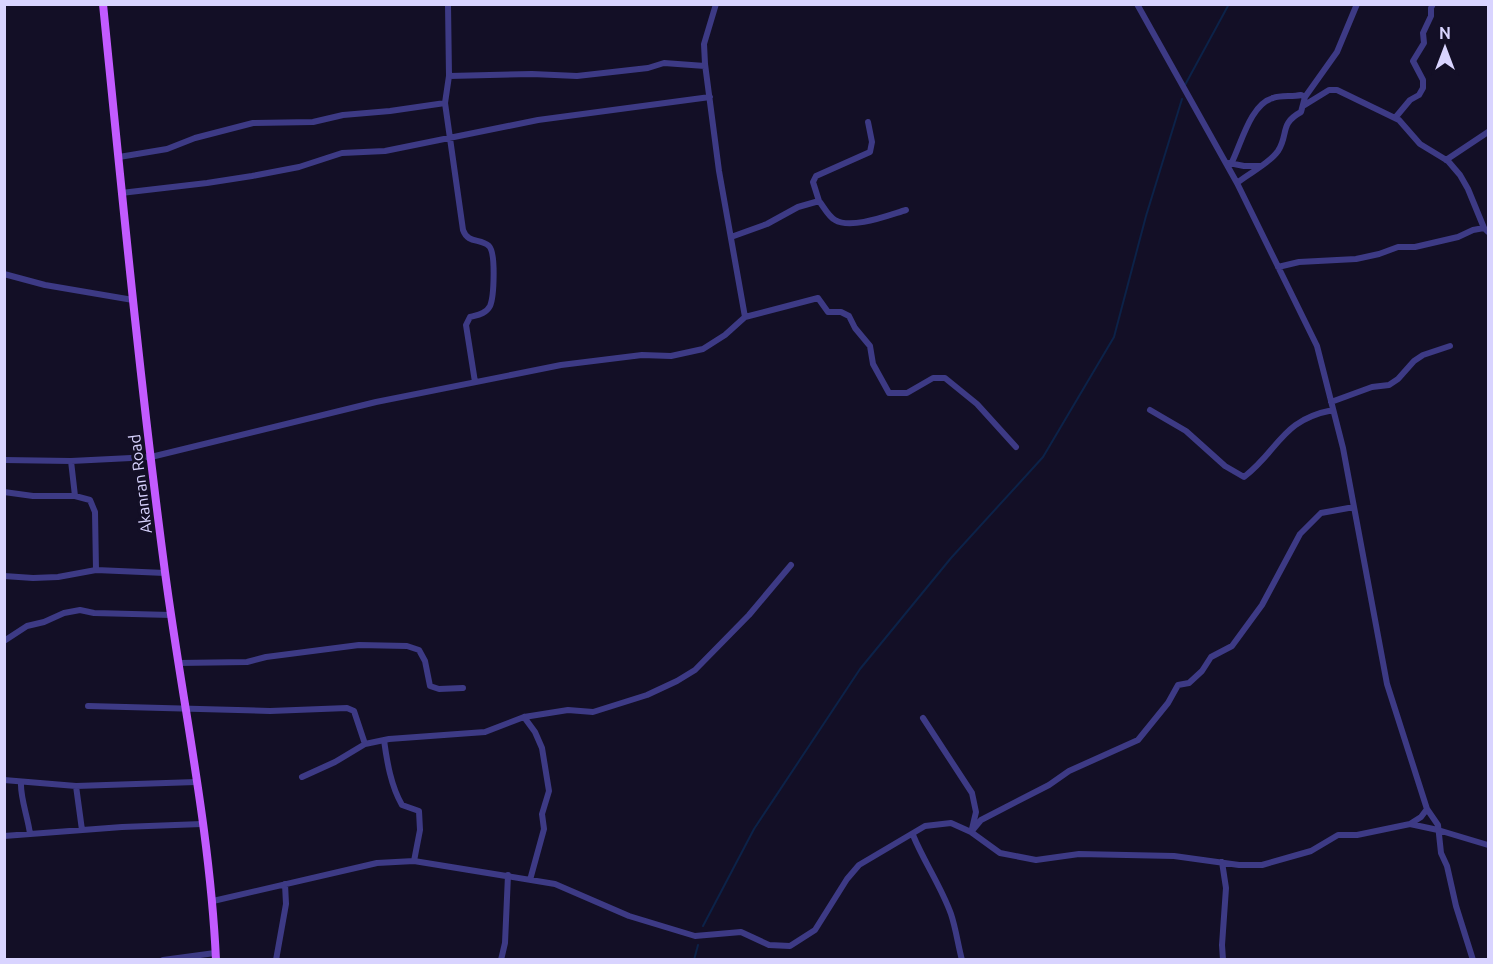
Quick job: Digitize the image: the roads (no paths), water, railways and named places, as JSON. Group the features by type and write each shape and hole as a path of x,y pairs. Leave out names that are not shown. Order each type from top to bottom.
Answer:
{"main road":[{"name":"Akanran Road","path":"103,4 121,193 151,457 165,573 213,901 216,956"}],"street":[{"path":"448,4 449,76 445,103 448,137 465,236 488,245 492,251 494,272 490,307 482,314 470,317 466,325 475,382"},
{"path":"716,4 704,44 705,66 719,171 745,317"},
{"path":"1137,4 1228,163 1317,346 1343,448 1387,684 1426,809 1438,825 1441,854 1447,866 1456,906 1473,960"},
{"path":"1237,183 1277,151 1284,127 1291,118 1301,112 1305,97 1337,52 1357,4"},
{"path":"1395,118 1410,100 1419,95 1423,88 1423,80 1413,61 1424,43 1424,28 1431,16 1433,4"},
{"path":"449,76 532,74 577,76 648,68 664,63 705,66"},
{"path":"1278,267 1299,262 1368,256 1398,247 1415,247 1458,237 1473,230 1486,230 1460,175 1446,160 1420,144 1395,118 1337,90 1329,90 1303,106"},
{"path":"1228,163 1261,104 1273,98 1301,95 1305,97"},
{"path":"121,193 207,183 299,167 342,153 385,151 538,120 710,97"},
{"path":"119,157 167,149 195,138 253,123 313,122 343,115 445,103"},
{"path":"868,122 872,142 870,152 816,176 813,182 819,201 832,219 840,222 860,222 906,210"},
{"path":"1446,160 1488,132"},
{"path":"1228,163 1260,166"},
{"path":"731,237 767,224 798,207 819,201"},
{"path":"4,274 45,285 133,300"},
{"path":"4,460 71,461 151,457 376,402 561,365 642,355 671,356 703,348 725,335 745,317 818,298 828,312 841,312 849,316 855,328 870,346 873,364 889,393 907,393 933,378 945,378 977,404 1016,447"},
{"path":"1331,402 1372,387 1389,385 1423,355 1450,346"},
{"path":"1150,410 1186,431 1225,466 1244,477 1258,466 1268,451 1292,428 1309,417 1333,410"},
{"path":"71,461 75,496"},
{"path":"4,492 33,496 75,496 90,500 94,506 96,570"},
{"path":"971,832 981,820 1049,785 1069,771 1137,740 1168,703 1178,685 1189,683 1202,671 1211,657 1232,646 1262,605 1299,534 1321,513 1354,507"},
{"path":"302,777 335,762 365,744 384,740 485,732 524,717 568,710 592,712 647,695 695,670 750,615 791,565"},
{"path":"4,576 58,577 96,570 165,573"},
{"path":"4,641 27,626 80,610 94,613 171,615"},
{"path":"178,663 247,662 266,657 358,645 407,646 419,650 425,661 430,686 439,689 463,688"},
{"path":"88,706 270,711 346,708 354,711 365,744"},
{"path":"524,717 535,732 542,748 549,791 542,814 544,829 530,880"},
{"path":"923,718 972,793 976,812 971,832"},
{"path":"384,740 388,768 398,799 402,806 419,811 420,830 414,861"},
{"path":"4,780 76,786 196,782"},
{"path":"21,782 20,790 28,815 30,834"},
{"path":"76,786 82,831"},
{"path":"213,901 377,863 414,861 555,884 629,916 695,936 741,932 769,945 790,946 815,930 847,879 859,865 925,826 951,823 971,832 1000,853 1036,860 1079,854 1174,856 1239,865 1262,865 1311,851 1338,835 1358,835 1410,824 1421,817 1426,809"},
{"path":"4,836 202,824"},
{"path":"1410,824 1438,830 1488,846"},
{"path":"913,835 951,914 962,960"},
{"path":"1222,862 1226,888 1223,960"},
{"path":"501,960 505,943 508,875"},
{"path":"276,960 286,904 285,884"},
{"path":"163,960 216,956"}],"waterway":[{"path":"1185,85 1229,4"},
{"path":"703,926 754,829 860,669 951,558 1043,457 1114,337 1146,216 1182,99"},
{"path":"694,960 698,945"}]}
